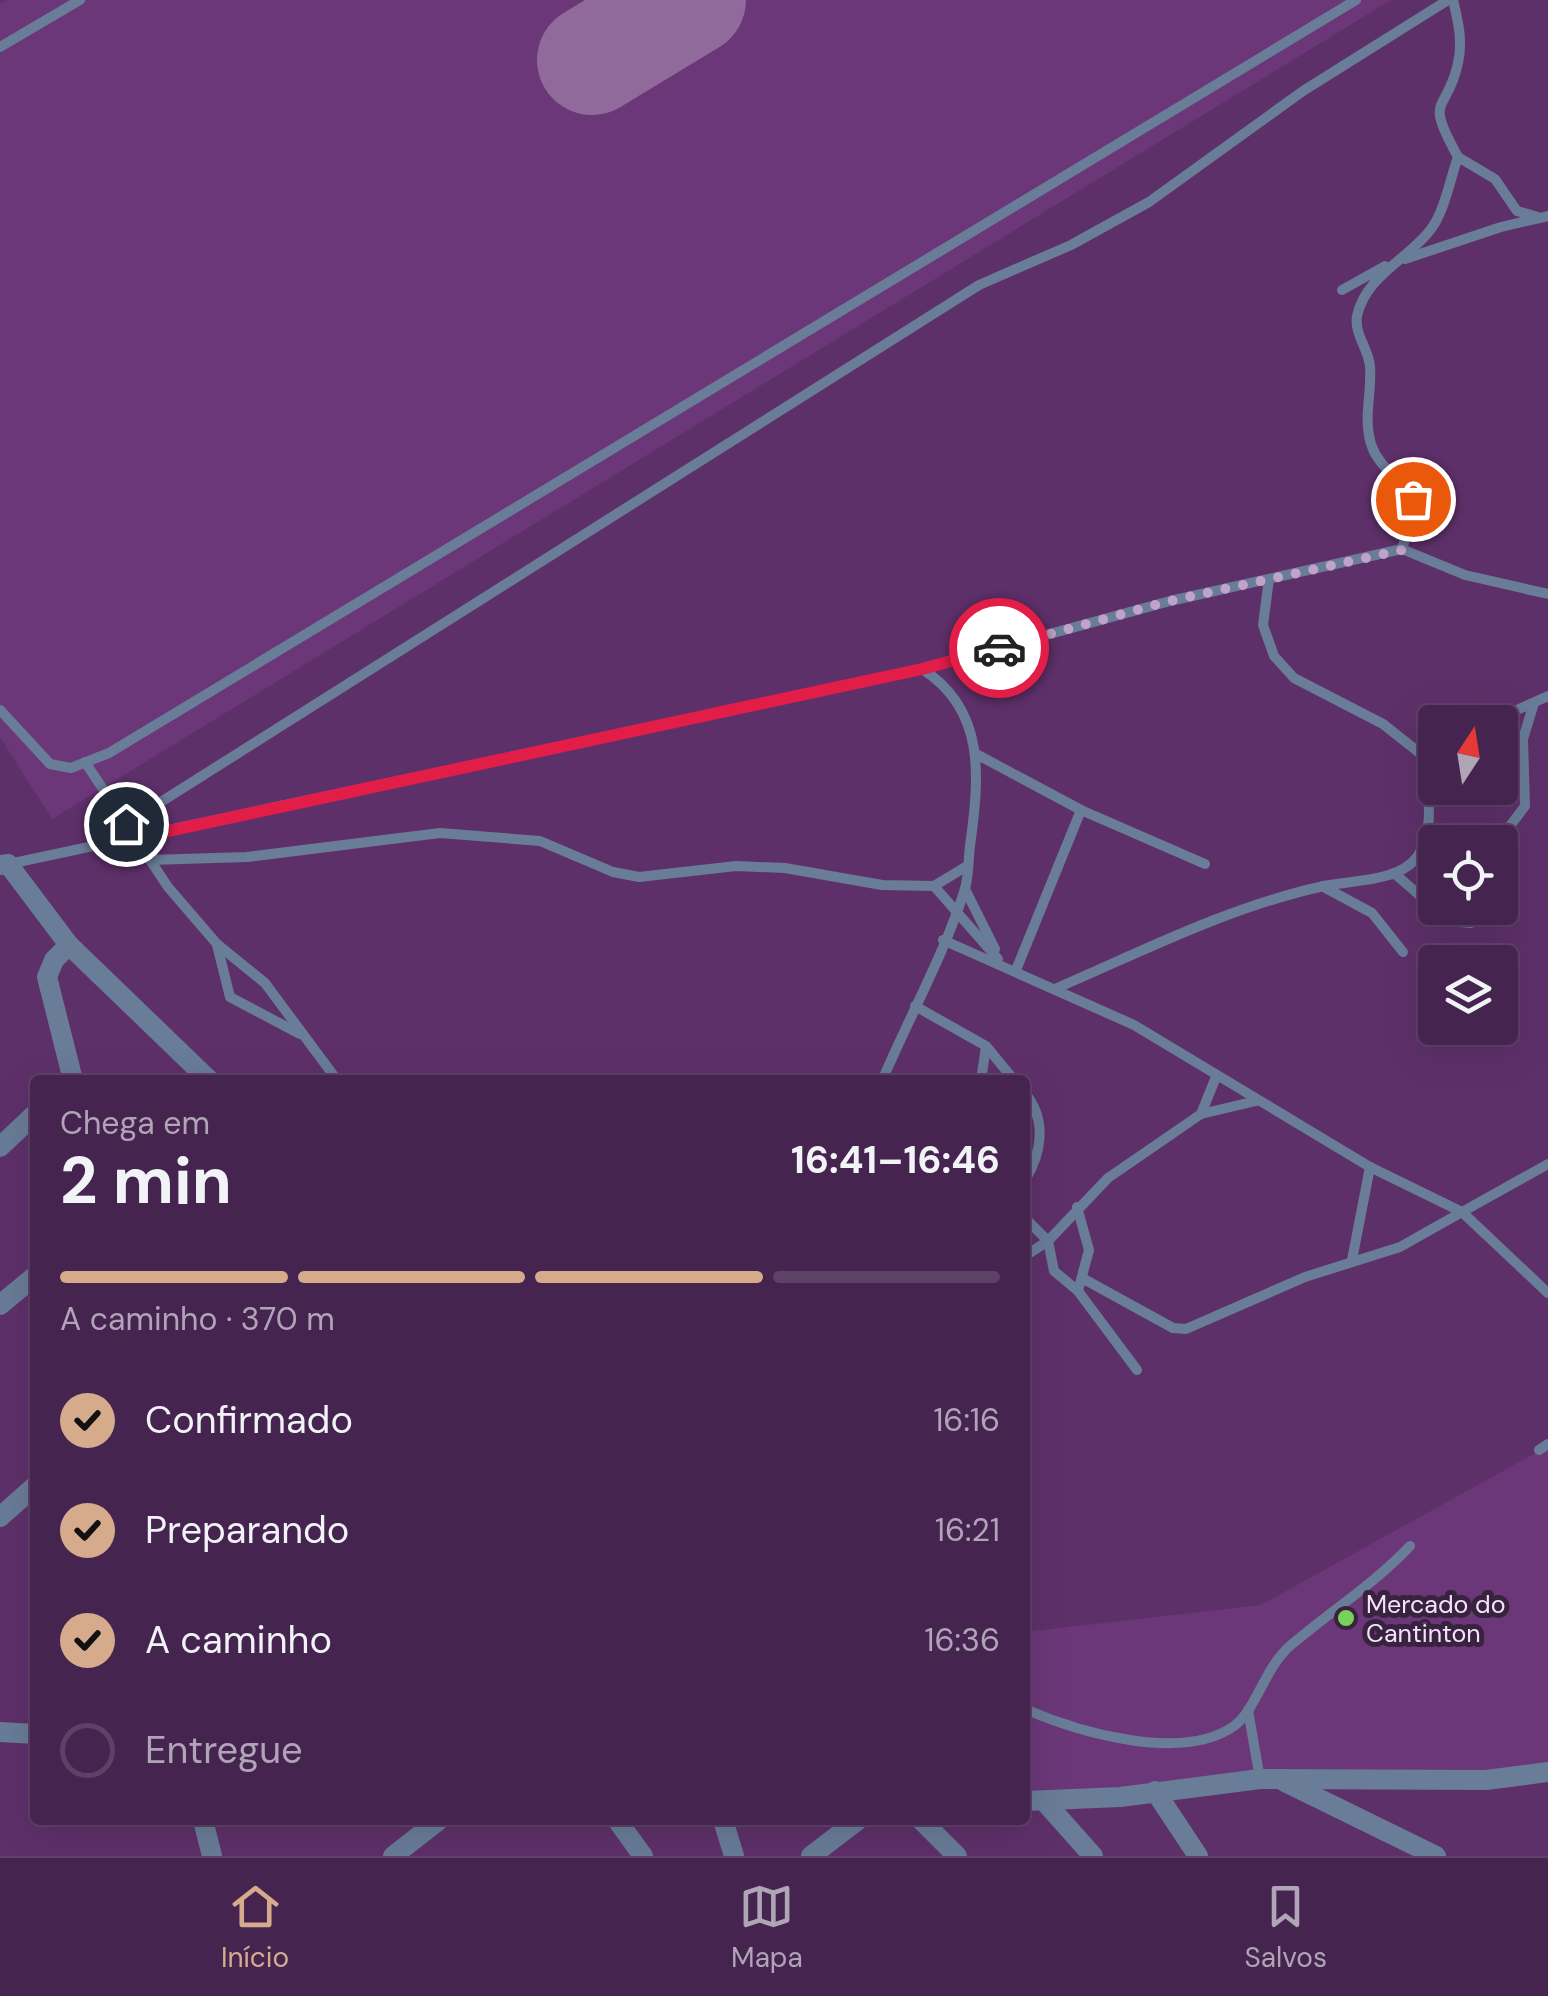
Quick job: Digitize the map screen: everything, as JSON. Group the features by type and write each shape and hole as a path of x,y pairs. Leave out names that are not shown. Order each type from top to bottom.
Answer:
{"street":[{"path":"4,865 69,945 204,1075"},
{"path":"69,945 54,960 48,978 72,1075"},
{"path":"0,1146 30,1119"},
{"path":"0,1306 30,1280"},
{"path":"0,1517 30,1490"},
{"path":"0,1732 30,1734"},
{"path":"1035,1801 1270,1780 1486,1780 1548,1772"},
{"path":"1270,1780 1436,1856"},
{"path":"1155,1792 1198,1856"},
{"path":"1035,1801 1094,1856"},
{"path":"204,1825 212,1856"},
{"path":"393,1856 418,1848 435,1825"},
{"path":"621,1825 643,1856"},
{"path":"725,1825 734,1856"},
{"path":"812,1856 852,1825"},
{"path":"926,1825 957,1856"}],"lane":[{"path":"0,47 80,0"},
{"path":"0,710 50,764 71,768 126,742 1356,0"},
{"path":"126,824 980,285 1071,245 1149,202 1303,91 1451,0 1461,38 1459,60 1438,103 1442,127 1458,157 1494,179 1517,211 1546,218"},
{"path":"1342,290 1418,245 1434,224 1458,157"},
{"path":"1402,550 1414,506 1406,490 1380,465 1372,447 1366,406 1370,367 1357,328 1362,304 1390,264 1501,226 1546,218"},
{"path":"4,865 922,669 1170,601 1402,550 1465,575 1548,594"},
{"path":"1269,579 1264,626 1274,656 1294,678 1418,747"},
{"path":"885,1074 966,889 978,755 958,702 946,684 922,669"},
{"path":"1518,710 1548,696"},
{"path":"1511,825 1525,806 1523,739 1534,703"},
{"path":"978,755 1081,810 1205,864"},
{"path":"85,762 150,860 217,944 266,983 333,1075"},
{"path":"1016,970 1081,810"},
{"path":"150,860 247,857 392,836 490,834 540,841 613,872 639,877 736,866 785,868 882,885 934,886 968,866"},
{"path":"1056,988 1218,920 1322,886 1394,873 1418,854"},
{"path":"1394,873 1418,894"},
{"path":"934,886 1002,964"},
{"path":"1322,886 1372,913 1403,952"},
{"path":"966,889 1002,964"},
{"path":"944,940 1134,1025 1370,1168 1462,1212 1548,1293"},
{"path":"217,944 230,997 301,1034"},
{"path":"915,1006 986,1046 1010,1075"},
{"path":"982,1075 986,1046"},
{"path":"1201,1114 1216,1077"},
{"path":"1030,1100 1040,1136 1038,1160 1030,1172"},
{"path":"1030,1253 1048,1241 1108,1178 1201,1114 1257,1101"},
{"path":"1082,1278 1173,1328 1186,1329 1352,1260 1400,1246 1548,1164"},
{"path":"1352,1260 1370,1168"},
{"path":"1077,1208 1089,1250 1078,1291"},
{"path":"1030,1223 1048,1241 1054,1270 1078,1291 1137,1370"},
{"path":"1030,1711 1094,1733 1172,1742 1219,1733 1235,1725 1248,1710 1274,1662 1374,1582 1410,1546"},
{"path":"1248,1710 1270,1780"}],"shaded area":[{"path":"7,0 1391,0 52,819 0,737 0,4"},
{"name":"Mercado do Cantinton","path":"1548,1446 1548,1763 1422,1781 1030,1792 1030,1631 1261,1605"}],"runway":[{"path":"592,60 691,0"}],"way so far":[{"path":"999,648 1170,601 1402,550 1414,512 1413,499"}],"place":[{"name":"Mercado do Cantinton","path":"1346,1618"}],"route":[{"path":"126,824 136,838 922,669 999,648"}]}
